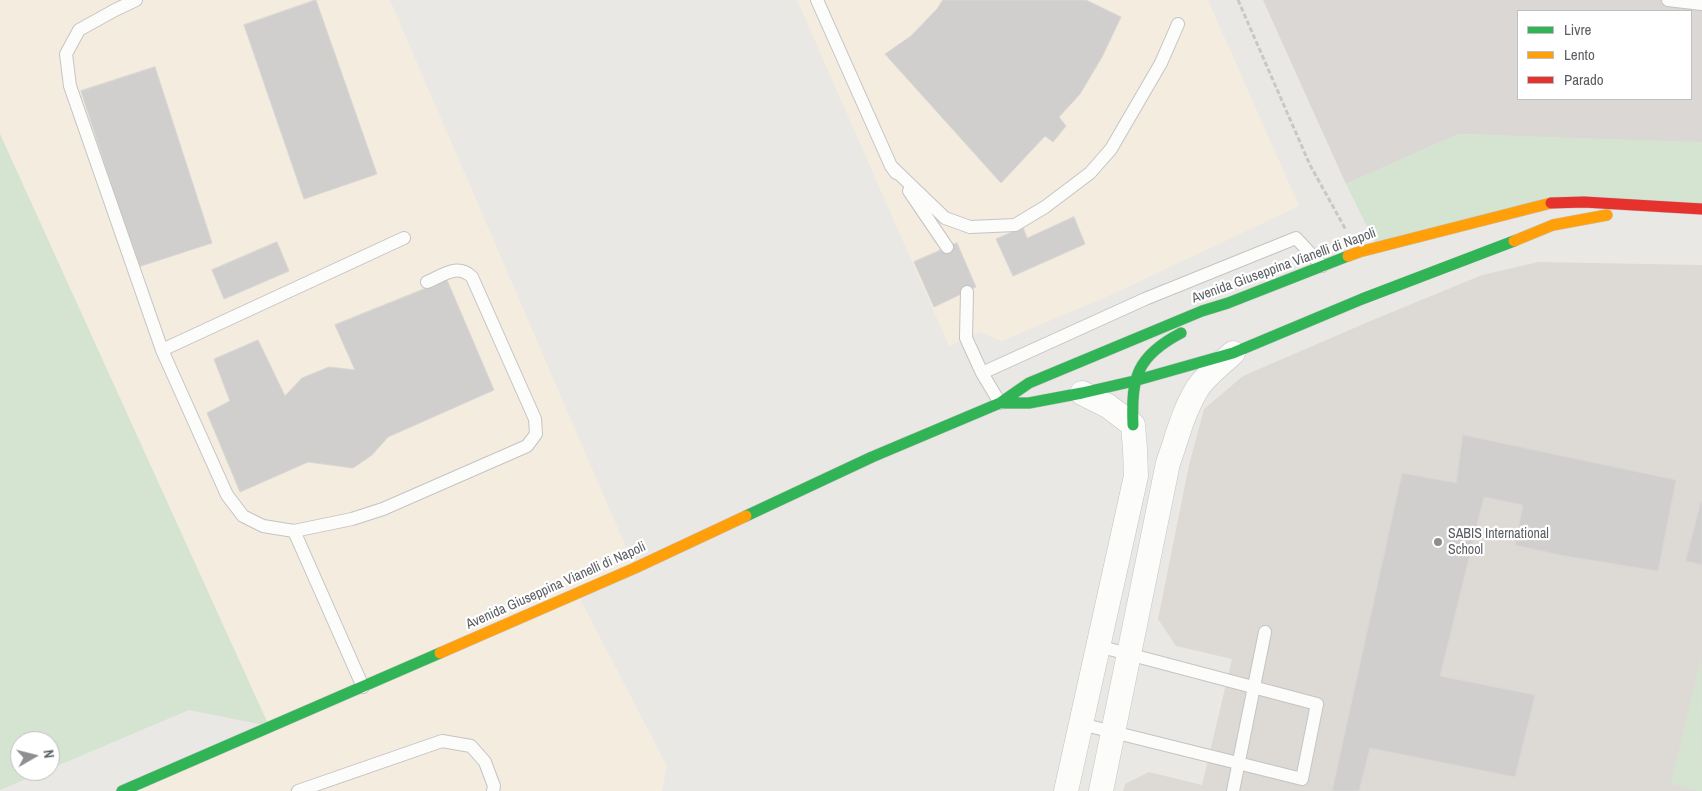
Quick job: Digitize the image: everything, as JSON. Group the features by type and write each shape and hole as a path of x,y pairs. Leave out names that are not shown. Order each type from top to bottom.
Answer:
{"main road":[{"name":"Avenida Giuseppina Vianelli di Napoli","path":"122,791 635,568 872,457 1000,403 1028,383 1202,310 1228,303 1359,252 1421,240 1547,203 1584,202 1702,209"},
{"name":"Avenida Giuseppina Vianelli di Napoli","path":"1000,403 1029,403 1082,393 1134,381 1233,353 1362,299 1483,254 1553,225 1653,207"},
{"path":"1362,299 1395,277 1420,268 1427,261"},
{"path":"1132,425 1131,404 1134,381 1141,363 1152,350 1170,338 1196,327 1228,303"}],"street":[{"path":"1101,791 1168,463 1185,413 1198,389 1209,375 1233,353"},
{"path":"1066,791 1136,476 1132,425 1108,406 1082,393"}],"lane":[{"path":"136,0 79,30 66,54 70,86 162,350 227,495 243,516 262,526 294,531 352,519 383,509 527,446 536,434 535,419 472,277 466,272 457,270 428,282"},
{"path":"817,0 891,166 947,247"},
{"path":"1668,0 1702,4"},
{"path":"891,166 945,218 970,227 1015,225 1045,207 1090,173 1111,149 1161,63 1178,24"},
{"path":"162,350 404,238"},
{"path":"982,373 1145,299 1296,238 1322,266"},
{"path":"967,292 966,338 982,373 1000,403"},
{"path":"294,531 363,686"},
{"path":"1233,791 1265,632"},
{"path":"1081,724 1113,730 1238,764 1302,779 1317,704 1098,646"},
{"path":"298,791 442,741 471,746 485,762 494,786 493,791"}],"path":[{"path":"1238,0 1310,165 1359,252"}],"shaded area":[{"path":"0,0 390,0 635,568 577,593 667,766 662,791 119,791 269,726 0,134"},
{"path":"797,0 1208,0 1299,206 1113,294 1002,341 980,332 949,346"},
{"path":"1263,0 1702,0 1702,143 1459,134 1346,184"},
{"name":"SABIS International School","path":"1538,262 1702,265 1702,791 1123,791 1125,784 1149,772 1202,785 1232,659 1176,646 1158,619 1189,465 1204,409 1243,376 1482,275"}],"green space":[{"path":"0,134 269,726 189,710 60,765 60,731 10,731 10,781 21,781 0,790"},
{"path":"1459,134 1702,142 1702,210 1547,203 1377,247 1346,184"},
{"path":"1701,658 1702,791 1698,791 1671,784"}],"building":[{"path":"316,0 377,174 304,199 244,25"},
{"path":"943,0 1086,0 1121,17 1102,57 1080,94 1059,117 1066,126 1053,142 1045,136 1001,183 885,54 911,36"},
{"path":"155,67 212,243 138,267 81,91"},
{"path":"1074,217 1085,244 1013,276 996,239 1023,227 1027,238"},
{"path":"277,242 289,271 224,299 212,270"},
{"path":"957,243 976,287 934,307 914,262"},
{"path":"447,280 494,390 388,437 372,455 353,468 308,462 240,492 207,413 230,401 214,359 258,340 285,396 302,378 329,367 355,370 335,325"},
{"path":"1463,435 1676,480 1658,571 1560,555 1515,545 1523,505 1484,497 1440,676 1535,695 1515,777 1370,748 1359,791 1332,791 1402,473 1456,483"},
{"path":"1702,502 1702,565 1686,561"}],"traffic: fast":[{"path":"1000,403 1029,403 1082,393 1134,381 1233,353 1362,299 1514,241"},
{"path":"746,516 872,457 1000,403 1029,383 1202,311 1228,303 1348,256"},
{"path":"1133,425 1133,394 1140,370 1155,350 1181,333"},
{"path":"122,791 440,653"}],"traffic: slow":[{"path":"1348,256 1551,203"},
{"path":"1514,241 1553,225 1607,215"},
{"path":"440,653 635,568 746,516"}],"traffic: jam":[{"path":"1551,203 1584,202 1702,209"}],"place":[{"name":"SABIS International School","path":"1438,542"}]}
